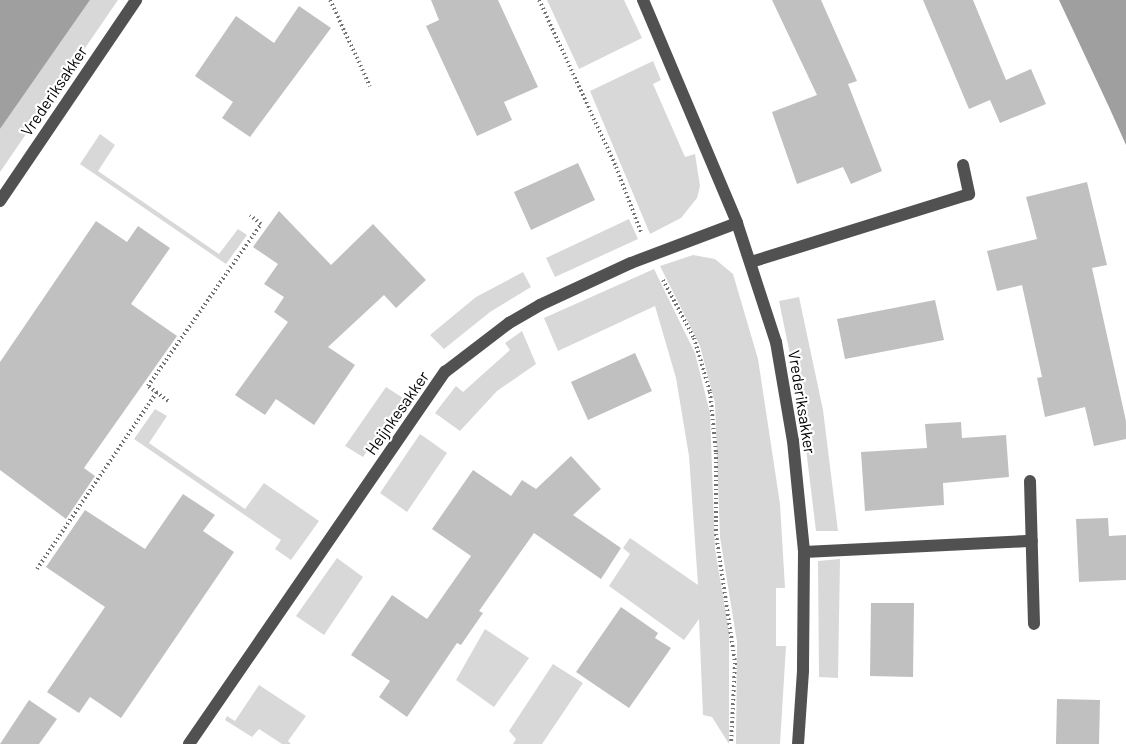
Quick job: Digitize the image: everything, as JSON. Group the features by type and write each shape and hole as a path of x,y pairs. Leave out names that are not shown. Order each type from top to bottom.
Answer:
{"street":[{"name":"Vrederiksakker","path":"0,201 136,0"},
{"name":"Vrederiksakker","path":"643,0 737,223 776,342 793,441 804,552 803,671 798,744"},
{"path":"751,262 969,194 963,165"},
{"name":"Heijnkesakker","path":"189,744 445,372 509,323 651,256 737,223"},
{"path":"1030,481 1034,624"},
{"path":"804,552 1032,541"}],"path":[{"path":"330,0 370,86"},
{"path":"539,0 616,166 651,256 694,338 710,392 716,453 716,534 735,663 731,744"},
{"path":"168,401 148,386 261,224 250,215"},
{"path":"37,569 157,392"}],"shaded area":[{"path":"0,0 90,0 0,129"},
{"path":"90,0 118,0 0,172 0,129"},
{"path":"547,0 624,0 642,38 579,69"},
{"path":"1059,0 1126,0 1126,145 1109,107"},
{"path":"653,61 661,80 653,84 685,157 695,154 700,186 697,198 681,218 650,234 590,91"},
{"path":"100,134 115,145 98,171 219,254 238,229 247,235 226,264 80,164"},
{"path":"629,219 638,239 555,277 546,258"},
{"path":"693,255 715,259 733,274 758,359 780,504 785,588 776,588 776,646 786,646 780,744 736,744 737,642 720,537 715,403 700,346 660,266"},
{"path":"654,269 695,353 710,413 715,549 729,632 729,744 712,717 703,715 699,619 684,640 609,586 630,554 623,548 630,538 698,585 689,456 676,378 655,306 558,351 544,318"},
{"path":"523,272 531,287 490,312 444,349 430,335 476,297"},
{"path":"799,297 823,410 838,531 816,531 801,408 779,301"},
{"path":"522,331 536,364 497,391 460,431 435,413 456,386 463,392 510,350 505,343"},
{"path":"386,387 403,398 363,457 345,446"},
{"path":"155,409 167,416 149,443 245,509 264,483 319,521 291,560 275,549 281,540 134,439"},
{"path":"420,434 447,453 407,512 380,493"},
{"path":"337,558 363,577 324,635 296,616"},
{"path":"840,559 838,678 819,677 818,561"},
{"path":"485,629 529,658 494,707 456,680"},
{"path":"553,664 583,683 542,744 513,744 516,739 509,731"},
{"path":"259,685 306,716 288,741 291,744 282,744 259,729 252,737 225,720 227,716 235,721"}],"building":[{"path":"431,0 498,0 538,87 504,102 512,120 477,136 426,26 439,20"},
{"path":"772,0 821,0 857,81 848,84 882,171 851,184 843,167 797,184 772,112 817,95"},
{"path":"923,0 973,0 1006,80 1031,69 1046,104 1000,123 990,100 969,109"},
{"path":"299,6 331,28 250,137 222,118 233,102 195,76 236,16 274,43"},
{"path":"578,163 595,200 531,230 514,192"},
{"path":"1087,182 1107,265 1092,268 1126,421 1126,439 1094,446 1085,407 1045,417 1037,378 1042,377 1022,285 997,291 987,251 1037,239 1026,197"},
{"path":"279,211 331,265 373,224 426,280 396,308 384,295 328,347 355,365 314,425 276,399 265,415 235,395 288,322 274,312 284,297 264,284 278,264 253,247"},
{"path":"96,221 127,242 138,226 170,248 131,304 177,336 84,468 95,476 66,519 0,470 0,362"},
{"path":"935,300 944,340 845,359 837,319"},
{"path":"635,353 652,391 588,420 571,382"},
{"path":"961,422 962,438 1006,435 1009,477 943,483 944,505 865,511 861,452 927,448 925,424"},
{"path":"571,456 601,489 573,515 621,548 601,579 534,533 479,611 483,613 461,645 457,643 407,717 379,697 390,681 351,655 392,595 427,619 471,556 432,529 473,470 511,496 522,480 536,489"},
{"path":"183,494 215,515 203,531 234,552 121,718 90,697 79,713 47,692 105,607 46,567 85,510 145,549"},
{"path":"1108,518 1109,536 1126,535 1126,580 1079,582 1076,519"},
{"path":"871,603 914,603 913,677 870,676"},
{"path":"621,607 658,633 655,638 671,648 629,708 576,672"},
{"path":"1057,699 1100,700 1099,744 1056,744"},
{"path":"29,700 57,719 39,744 0,744"}]}
